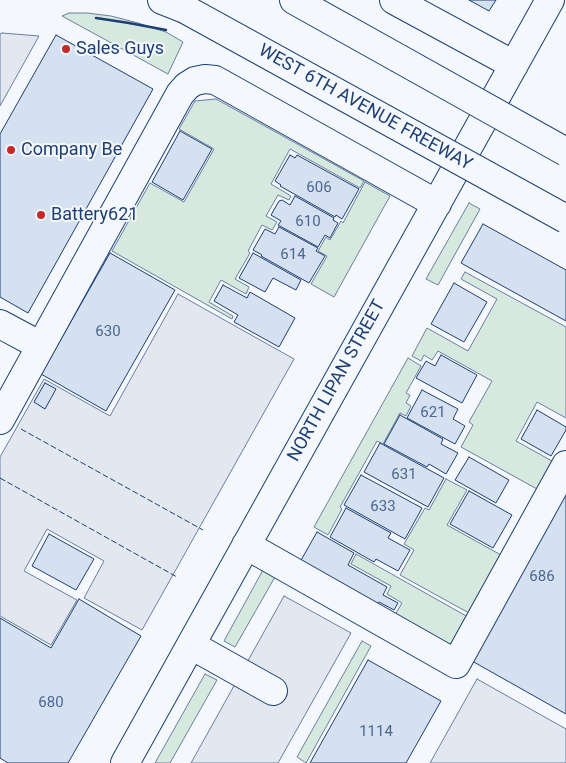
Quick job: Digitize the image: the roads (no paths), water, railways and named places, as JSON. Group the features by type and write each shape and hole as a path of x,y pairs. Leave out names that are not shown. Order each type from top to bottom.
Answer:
{"main road":[{"path":"294,0 566,152"},
{"path":"313,0 398,58"},
{"path":"394,0 514,65"},
{"name":"NORTH LIPAN STREET","path":"125,763 550,0"},
{"name":"WEST 6TH AVENUE FREEWAY","path":"173,4 566,219"},
{"path":"2,412 41,346 180,94 195,81 215,80 437,204"},
{"path":"456,168 566,229"},
{"path":"0,324 41,346"},
{"path":"246,545 456,664 566,465"},
{"path":"191,644 273,691"}],"place":[{"name":"Sales Guys","path":"66,49"},
{"name":"Company Be","path":"11,150"},
{"name":"Battery621","path":"41,215"}]}
